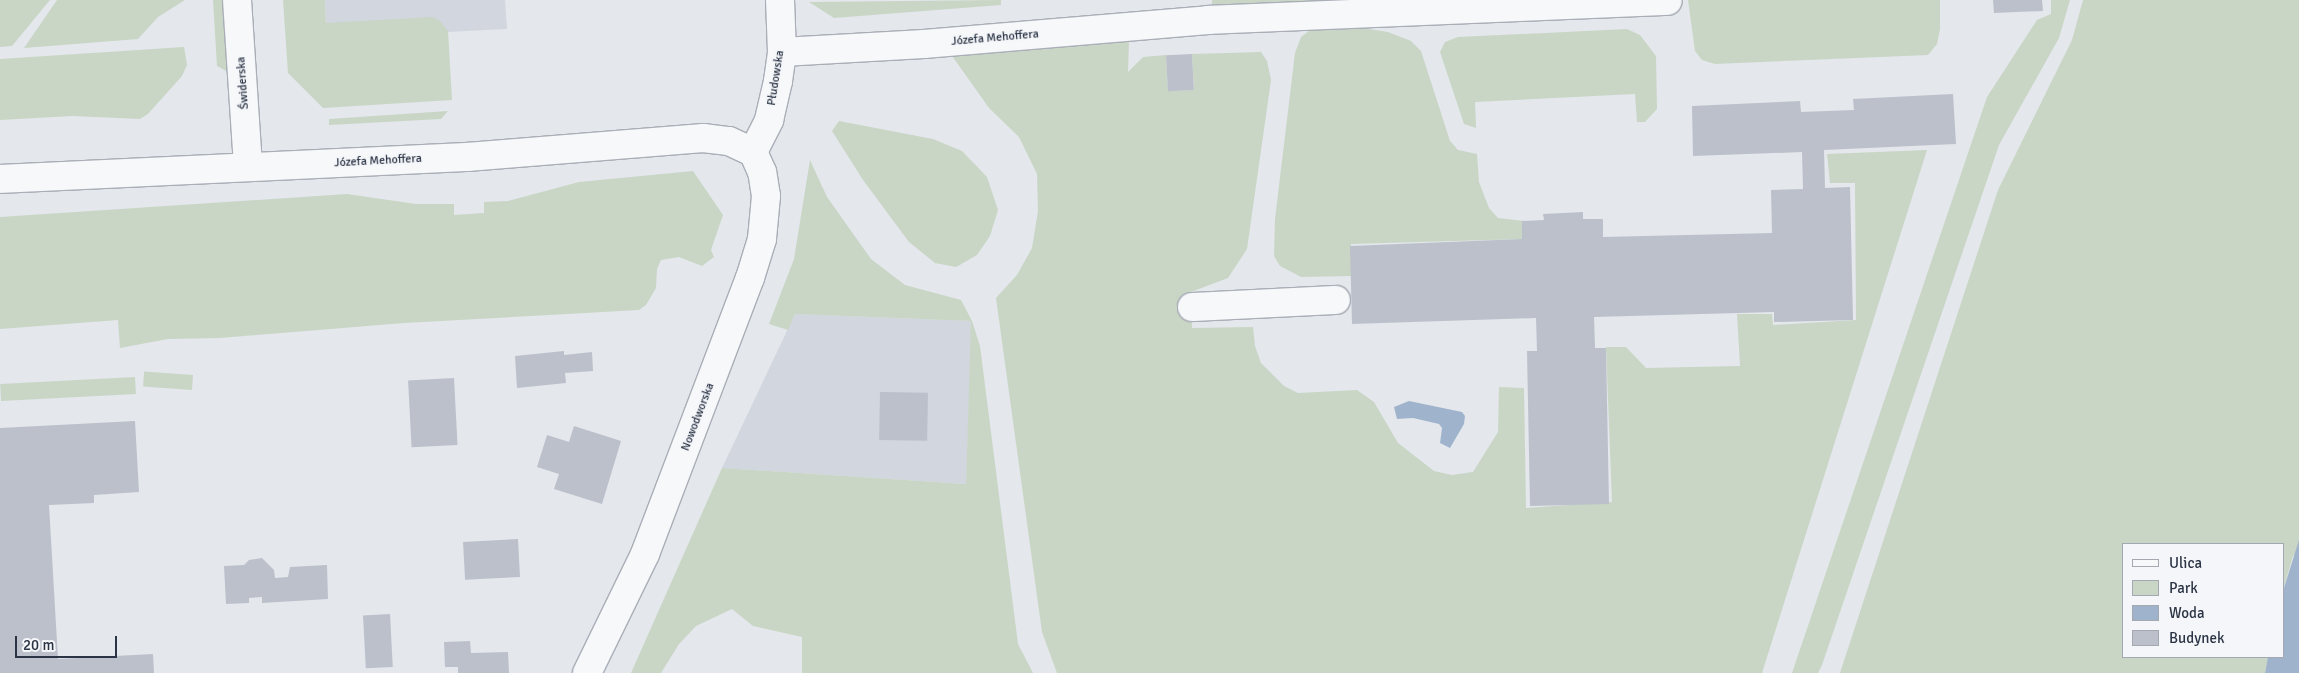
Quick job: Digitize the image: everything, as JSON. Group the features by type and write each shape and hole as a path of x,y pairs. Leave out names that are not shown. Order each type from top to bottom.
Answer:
{"street":[{"name":"Świderska","path":"237,0 248,167"},
{"name":"Płudowska","path":"753,152 769,120 782,52 780,0"},
{"name":"Józefa Mehoffera","path":"782,52 924,44 1208,20 1668,1"},
{"name":"Józefa Mehoffera","path":"0,179 467,156 702,138 729,141 753,152"},
{"name":"Nowodworska","path":"587,673 645,554 750,278 762,239 766,196 762,172 753,152"},
{"path":"1192,307 1336,300"}],"shaded area":[{"path":"325,0 505,0 507,29 327,38"},
{"path":"795,314 972,321 966,484 722,468"}],"green space":[{"path":"0,0 50,0 12,46 0,47"},
{"path":"57,0 185,0 158,17 138,39 24,48"},
{"path":"213,0 226,0 230,73 217,66"},
{"path":"283,0 325,0 326,23 432,17 440,21 448,31 452,100 323,108 288,73"},
{"path":"1001,0 1001,5 834,18 809,2"},
{"path":"1212,0 1320,0 1212,10"},
{"path":"1688,0 1940,0 1940,29 1937,44 1928,55 1715,64 1702,60 1695,51"},
{"path":"2051,0 2070,0 2059,38 1999,145 1822,665 1818,673 1792,673 1987,97 2037,20 2051,14"},
{"path":"2083,0 2299,0 2299,551 2293,556 2284,588 2284,543 2122,543 2122,658 2268,658 2265,673 1840,673 1998,190 2072,40"},
{"path":"1362,28 1388,32 1411,41 1421,51 1450,141 1458,150 1477,154 1479,182 1489,208 1498,218 1524,221 1524,239 1351,244 1352,276 1301,277 1280,266 1274,256 1275,219 1295,53 1301,37 1309,31"},
{"path":"1627,29 1640,35 1656,56 1657,109 1645,122 1637,122 1635,94 1475,102 1476,128 1464,124 1440,52 1445,42 1458,37"},
{"path":"1129,41 1128,72 1143,57 1166,55 1168,91 1194,90 1192,54 1261,52 1267,61 1271,80 1247,249 1228,278 1191,292 1192,328 1253,327 1255,346 1261,363 1284,386 1298,393 1357,390 1374,402 1398,443 1434,471 1452,475 1473,472 1498,432 1499,387 1524,388 1526,508 1612,502 1606,347 1626,347 1646,368 1740,366 1737,314 1772,314 1773,325 1856,320 1855,183 1830,183 1827,154 1927,150 1762,673 1057,673 1042,632 996,298 1017,275 1032,248 1038,211 1037,174 1019,137 989,108 950,53"},
{"path":"184,47 187,65 182,76 148,114 140,119 72,116 0,120 0,59"},
{"path":"448,111 441,119 329,125 329,119"},
{"path":"839,121 933,139 962,151 987,177 998,210 990,236 977,255 956,267 935,263 909,242 863,180 832,131"},
{"path":"810,160 827,197 871,259 905,285 961,300 972,321 980,346 1018,644 1033,673 802,673 802,637 753,626 732,609 696,626 679,644 661,673 631,673 722,468 966,484 971,321 795,314 788,330 769,324 794,259"},
{"path":"693,171 723,215 711,250 714,257 702,266 679,257 661,260 657,269 656,288 646,305 639,310 404,323 220,338 168,339 120,348 118,320 0,329 0,217 347,194 416,204 454,204 454,215 484,213 484,202 508,201 579,182"},
{"path":"144,372 193,375 192,390 143,387"},
{"path":"135,377 136,394 1,401 0,384"}],"water":[{"path":"1409,401 1462,412 1465,416 1464,424 1450,448 1440,443 1442,428 1439,424 1413,418 1397,419 1394,407"},
{"path":"2299,540 2299,673 2265,673 2268,658 2284,658 2284,588"}],"building":[{"path":"1993,0 2042,0 2043,11 1994,13"},
{"path":"1192,54 1194,90 1168,91 1166,55"},
{"path":"1953,94 1956,144 1824,150 1825,188 1850,187 1853,320 1774,322 1774,312 1594,317 1595,348 1606,348 1609,504 1530,506 1527,351 1537,351 1536,318 1352,324 1350,246 1522,239 1522,221 1544,220 1543,214 1583,212 1583,219 1603,219 1603,237 1772,233 1771,190 1803,189 1802,152 1693,156 1692,106 1800,101 1801,112 1854,110 1853,99"},
{"path":"564,351 564,355 592,352 593,371 565,373 566,383 517,388 515,356"},
{"path":"454,378 458,445 412,447 408,380"},
{"path":"880,392 928,393 927,441 879,440"},
{"path":"135,421 139,492 94,495 94,503 49,505 58,659 153,654 154,673 0,673 0,428"},
{"path":"574,426 621,441 602,504 554,489 559,474 537,467 547,435 569,442"},
{"path":"518,539 520,577 465,580 463,542"},
{"path":"262,558 274,570 275,578 288,577 290,567 327,565 328,599 262,603 262,597 249,598 249,603 226,604 224,566 244,565 249,560"},
{"path":"390,614 393,667 366,668 363,615"},
{"path":"470,641 471,653 508,652 509,673 458,673 458,667 445,667 444,642"}]}
